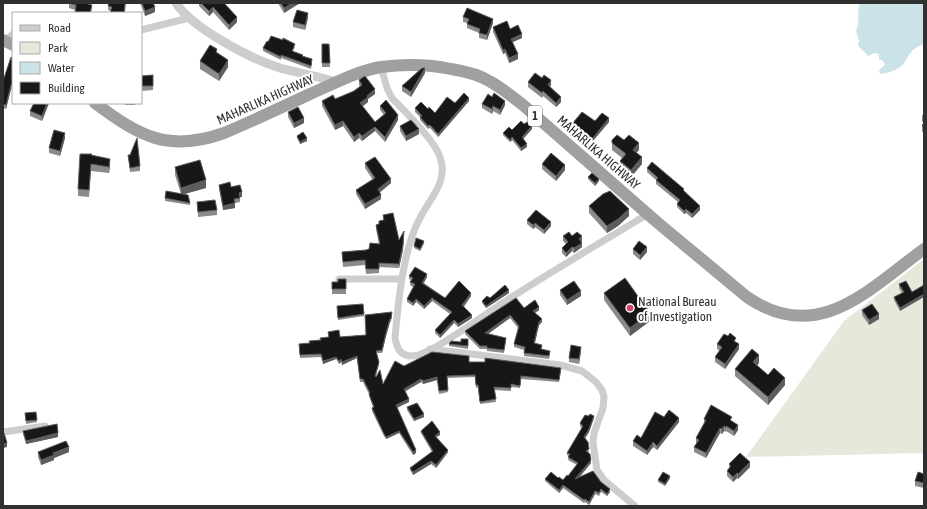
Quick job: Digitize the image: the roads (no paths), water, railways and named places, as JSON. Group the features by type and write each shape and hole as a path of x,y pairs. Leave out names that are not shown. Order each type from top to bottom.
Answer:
{"highway":[{"name":"MAHARLIKA HIGHWAY","path":"96,104 128,127 155,139 173,142 192,142 209,139 224,133 336,82 362,72 381,68 418,65 443,67 460,70 490,81 523,105 648,214 748,297 761,306 777,312 795,316 815,315 835,310 864,296 924,249"}],"street":[{"path":"176,3 189,18 218,39 251,56 278,67 323,77 336,82"},
{"path":"142,30 189,18"},
{"path":"381,68 389,94 427,136 440,156 443,174 436,191 418,220 409,245 402,279 395,338 396,346 400,352 413,356 430,349 648,214"},
{"path":"339,279 402,279"},
{"path":"430,349 560,365 582,371 592,378 602,390 604,397 603,408 594,433 593,443 597,470 605,481 635,506"},
{"path":"3,432 45,426"}],"water":[{"path":"860,3 924,3 924,44 914,49 899,68 881,74 879,72 880,69 885,65 883,61 879,59 879,54 874,53 868,56 858,45 859,41 856,31"}],"place":[{"name":"National Bureau of Investigation","path":"630,308"}]}
